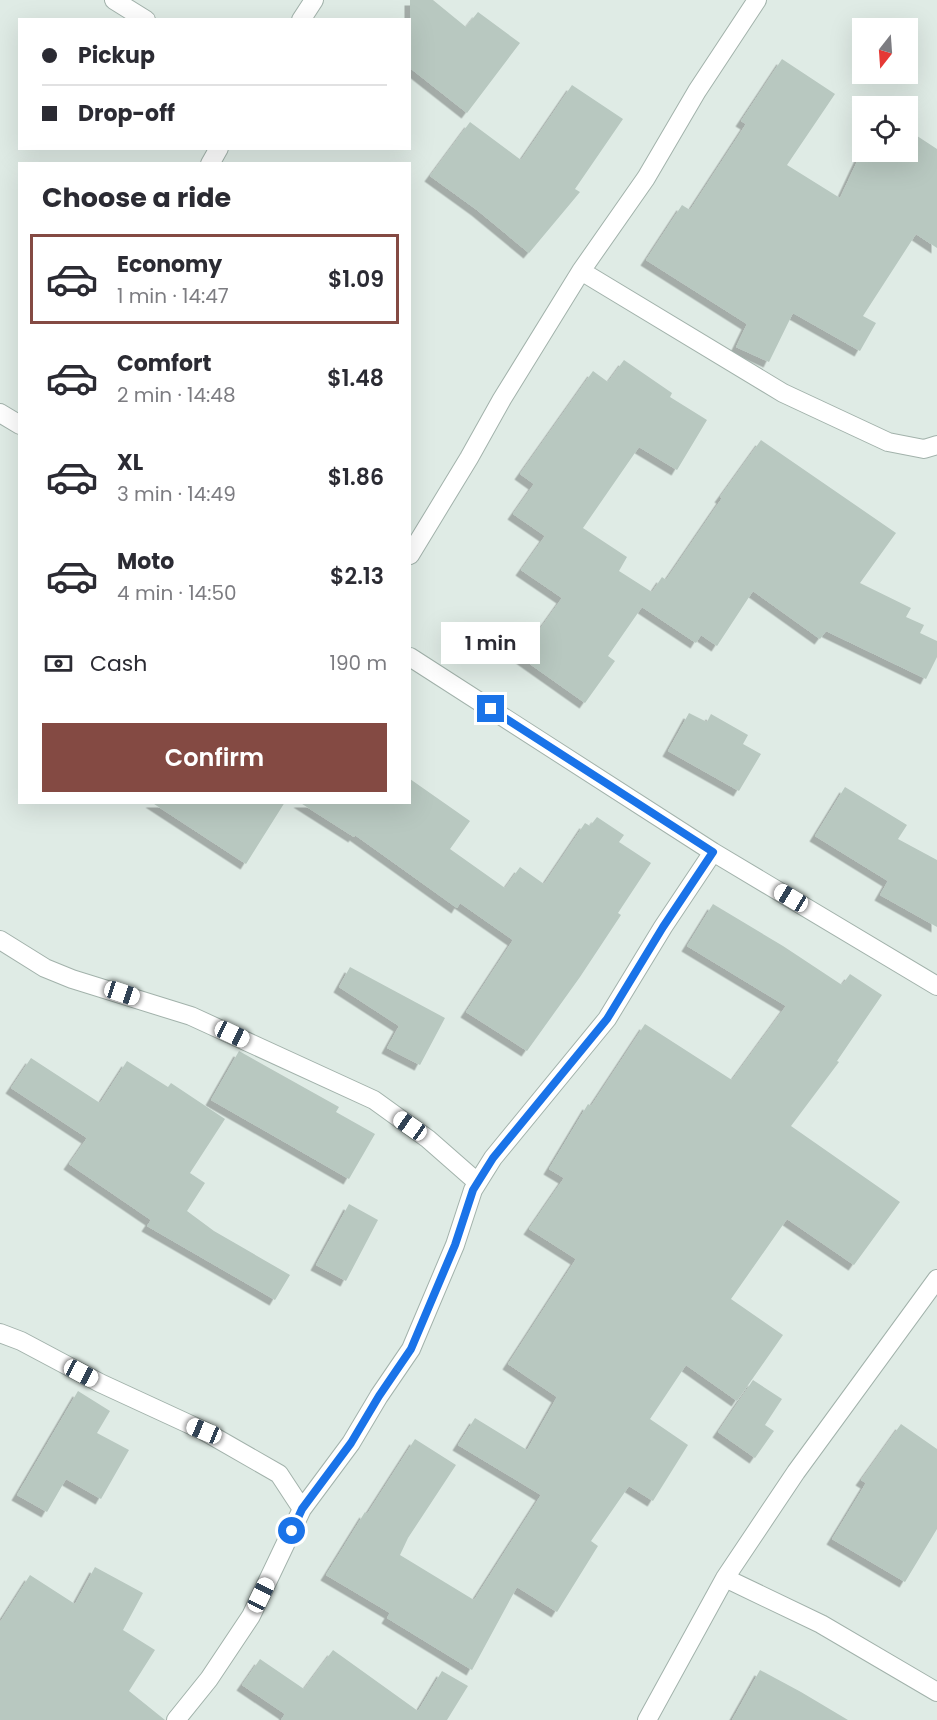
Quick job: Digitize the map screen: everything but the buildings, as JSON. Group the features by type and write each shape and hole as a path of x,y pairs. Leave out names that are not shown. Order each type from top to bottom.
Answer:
{"street":[{"path":"114,0 143,18"},
{"path":"302,18 314,0"},
{"path":"411,553 470,458 501,399 581,271 646,178 697,91 757,0"},
{"path":"581,271 783,393 888,442 924,448 937,445"},
{"path":"0,413 18,424"},
{"path":"411,658 713,852 937,986"},
{"path":"177,1720 209,1679 251,1616 302,1509 351,1443 411,1349 455,1245 477,1182 493,1158 607,1019 663,927 713,852"},
{"path":"0,940 45,968 191,1016 374,1100 428,1139 477,1182"},
{"path":"646,1720 725,1578 796,1472 937,1279"},
{"path":"0,1333 21,1341 111,1388 204,1431 279,1474 302,1509"},
{"path":"725,1578 821,1624 937,1692"}],"route":[{"path":"292,1531 302,1509 351,1443 411,1349 455,1245 477,1182 493,1158 607,1019 663,927 713,852 491,709"}]}
